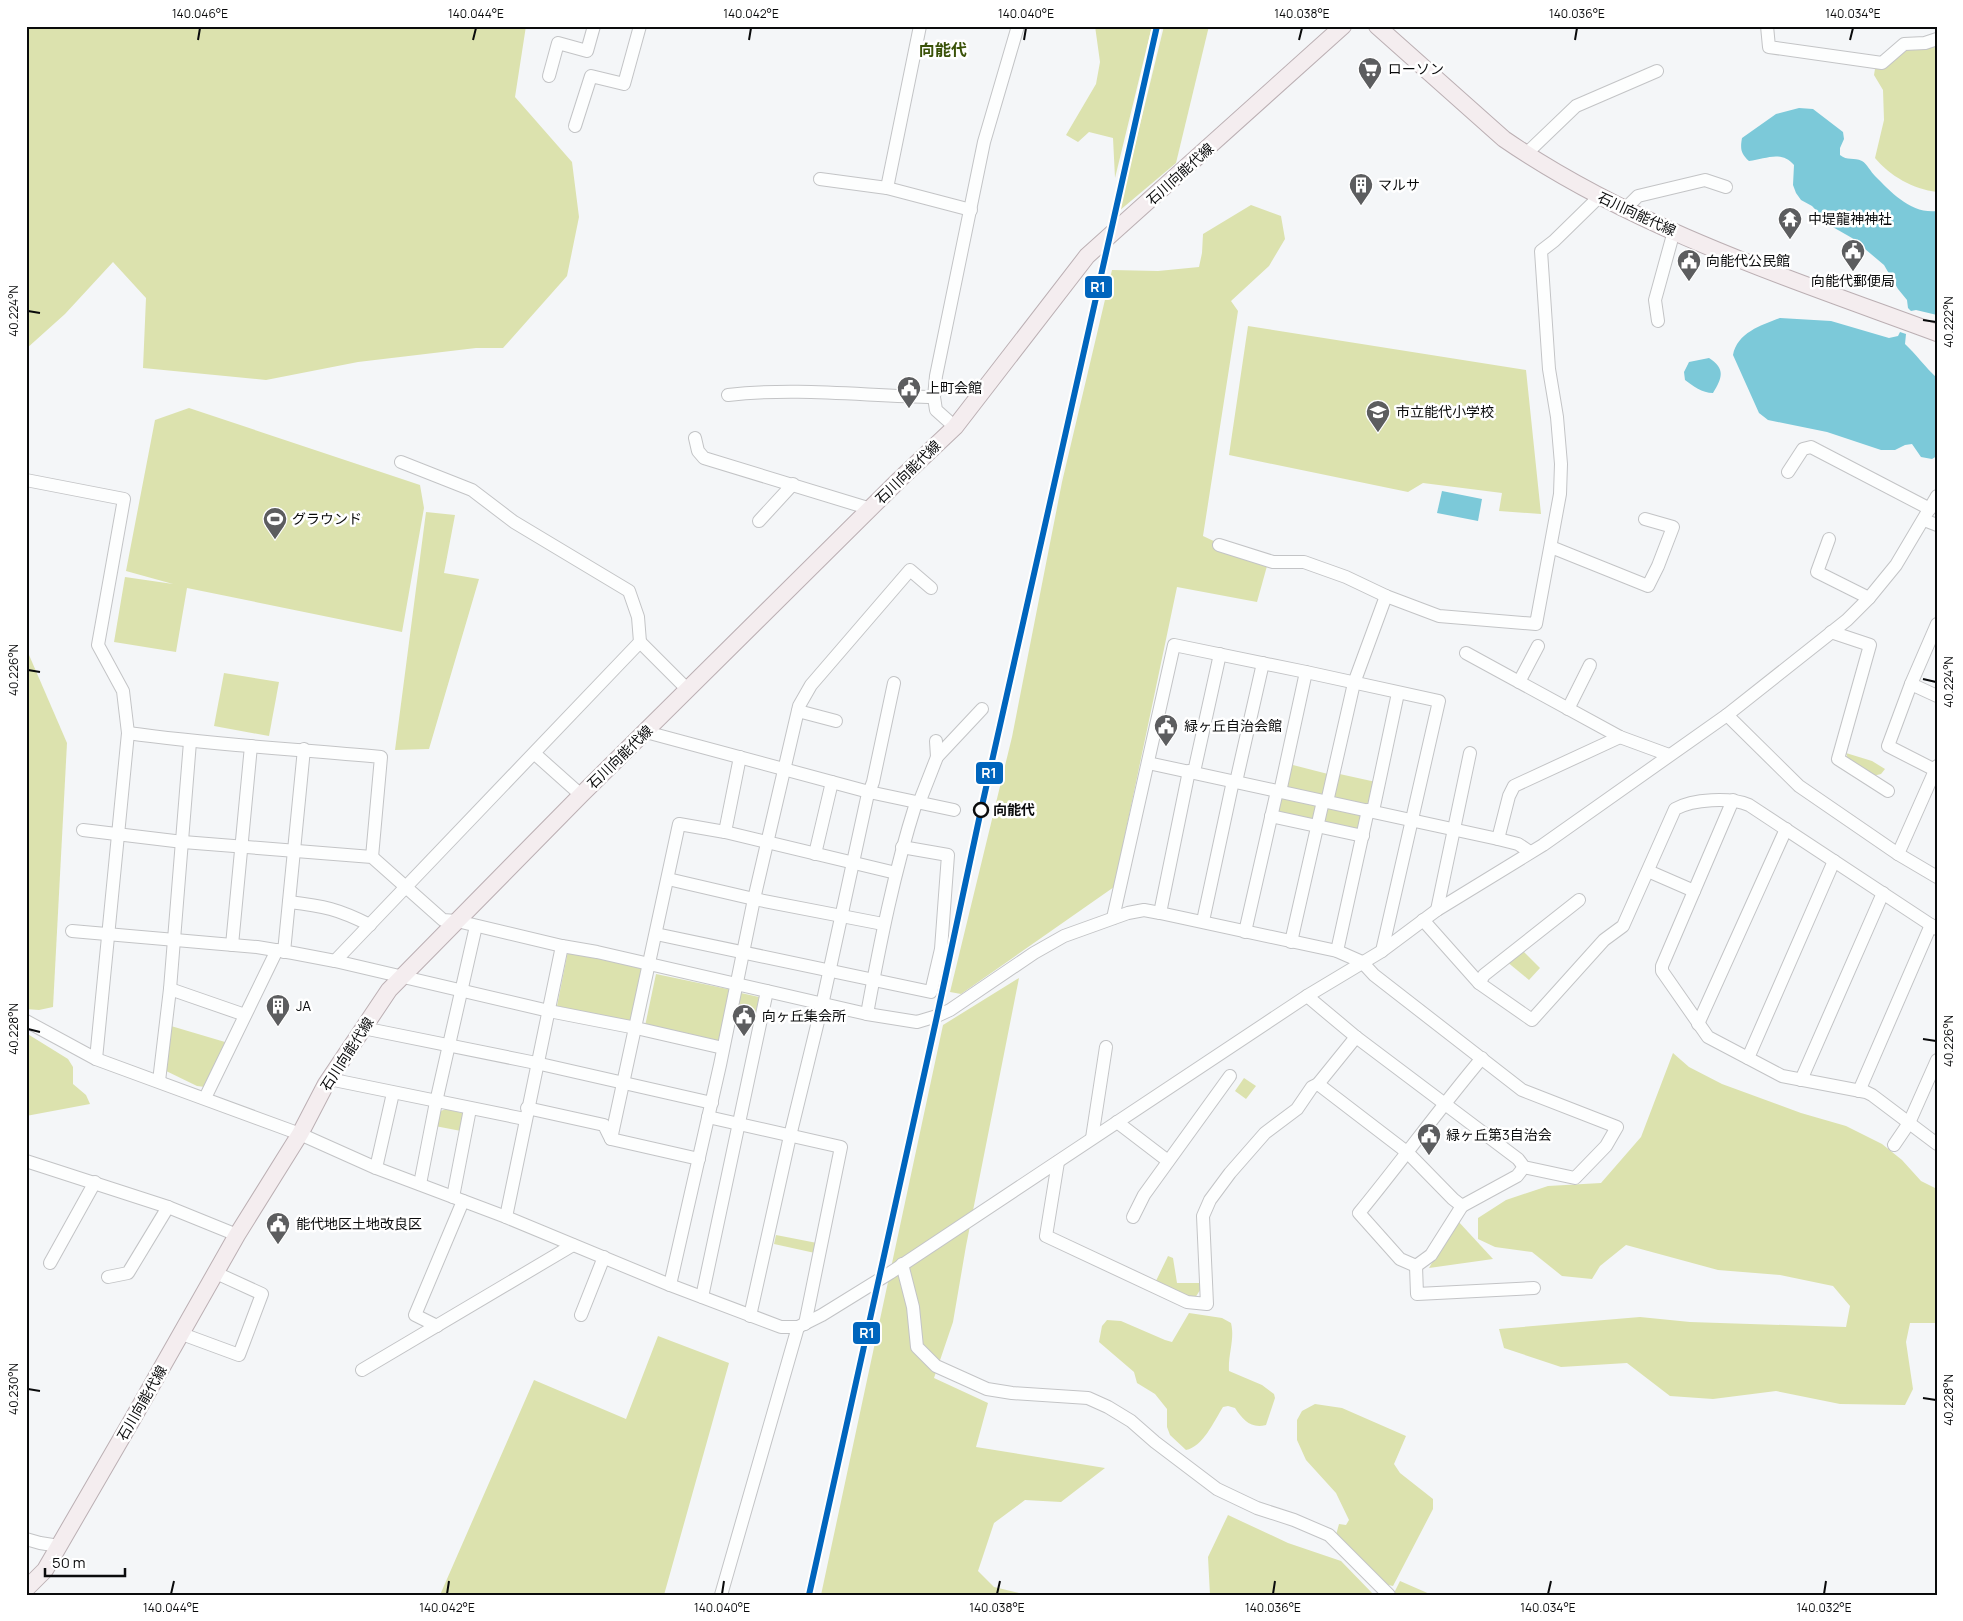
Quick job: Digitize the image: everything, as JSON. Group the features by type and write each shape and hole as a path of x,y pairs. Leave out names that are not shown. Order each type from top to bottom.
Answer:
{"main road":[{"name":"石川向能代線","path":"26,1589 45,1570 182,1334 237,1235 300,1134 329,1079 389,990 581,795 955,428 1087,256 1342,26"},
{"name":"石川向能代線","path":"1377,26 1504,139 1599,197 1776,274 1937,333"}],"street":[{"path":"549,76 558,43 587,51 594,26"},
{"path":"575,126 591,76 624,84 640,26"},
{"path":"887,188 920,26"},
{"path":"955,428 936,410 934,397 936,376 984,142 1018,26"},
{"path":"1767,26 1769,47 1882,62 1904,44 1925,43 1937,39"},
{"path":"1526,154 1576,106 1657,71"},
{"path":"820,179 887,188 971,210"},
{"path":"1625,209 1638,196 1705,180 1726,186"},
{"path":"1218,545 1272,562 1304,562 1346,577 1386,596 1438,616 1536,624 1560,494 1557,417 1549,369 1541,252 1599,197"},
{"path":"1658,321 1655,300 1674,231"},
{"path":"728,395 760,391 826,391 934,397"},
{"path":"695,438 698,451 704,458 871,509"},
{"path":"1788,472 1803,449 1811,447 1927,514 1937,525"},
{"path":"402,462 472,490 514,522 629,591 638,617 640,642 688,690"},
{"path":"26,480 124,499 98,645 123,691 128,733 96,1059"},
{"path":"759,521 793,484"},
{"path":"26,1021 96,1059 300,1134 376,1168 506,1217 702,1298 781,1327 801,1325 822,1315 902,1264 1307,996 1382,951 1437,910 1530,852 1600,805 1727,715 1846,620 1869,598 1896,565 1937,496"},
{"path":"1551,547 1648,586 1673,527 1645,519"},
{"path":"1829,539 1817,572 1869,598"},
{"path":"670,1285 724,1048 754,899 799,706 811,685 910,570 931,588"},
{"path":"1291,942 1317,826 1354,683 1386,596"},
{"path":"1898,854 1936,768 1888,746 1911,684 1937,624"},
{"path":"1831,632 1870,645 1838,759 1888,791"},
{"path":"335,961 535,754 640,642"},
{"path":"1113,918 1174,645 1439,701 1382,951"},
{"path":"1520,682 1538,646"},
{"path":"1466,653 1620,737 1669,755"},
{"path":"1160,913 1191,772 1220,654"},
{"path":"1203,922 1263,663"},
{"path":"1568,709 1590,664"},
{"path":"1245,932 1306,672"},
{"path":"750,1316 894,683"},
{"path":"1911,684 1937,696"},
{"path":"1337,951 1398,692"},
{"path":"867,1014 883,924 902,847 918,803 937,757 982,709"},
{"path":"798,712 836,721"},
{"path":"1727,715 1799,786 1898,854 1937,877"},
{"path":"646,732 869,792 954,810"},
{"path":"128,733 190,742 304,749 381,757 372,857"},
{"path":"1498,839 1509,796 1514,786 1620,737"},
{"path":"936,741 937,757"},
{"path":"159,1081 170,989 190,742"},
{"path":"232,945 251,746"},
{"path":"205,1098 245,1015 280,951 289,902 304,749"},
{"path":"1437,910 1470,753"},
{"path":"535,754 581,795"},
{"path":"725,832 740,757"},
{"path":"1148,762 1498,839 1518,844 1530,852"},
{"path":"815,854 832,782"},
{"path":"1423,920 1479,983 1532,1020 1604,940 1623,926 1675,809 1715,799 1734,800 1749,805 1934,927 1859,1091"},
{"path":"1734,800 1662,966 1662,971 1708,1037 1782,1076 1872,1095 1937,1144"},
{"path":"1271,816 1363,836"},
{"path":"611,1139 679,824 725,832 767,844 896,873"},
{"path":"1698,1024 1786,829"},
{"path":"83,830 183,842 372,857 443,920 457,921 562,946 650,964 822,1005 917,1022 950,1010 1034,953 1064,936 1128,913 1144,910 1160,913 1337,951 1362,962 1374,975 1522,1090 1617,1127 1606,1146 1575,1178 1524,1167 1518,1159 1356,1038 1307,996"},
{"path":"656,934 744,951 931,992 941,949 948,855 902,847"},
{"path":"1748,1058 1834,861"},
{"path":"1648,871 1694,891"},
{"path":"668,879 754,899 883,924"},
{"path":"1802,1080 1883,893"},
{"path":"1479,983 1484,976 1579,900"},
{"path":"289,902 324,906 343,912 370,925"},
{"path":"420,1184 436,1102 476,926"},
{"path":"72,931 280,951 335,961 549,1011 724,1048"},
{"path":"506,1217 536,1063 562,946"},
{"path":"170,989 245,1015"},
{"path":"702,1298 767,991"},
{"path":"364,1028 536,1063 712,1102"},
{"path":"1058,1162 1046,1236 1187,1302 1206,1304 1203,1216 1210,1200 1264,1133 1297,1109 1312,1086 1318,1084 1356,1038"},
{"path":"1092,1138 1106,1047"},
{"path":"1416,1266 1400,1259 1359,1213 1408,1153 1444,1103 1482,1058"},
{"path":"1894,1145 1909,1123 1937,1060"},
{"path":"1133,1218 1144,1195 1230,1076"},
{"path":"329,1079 470,1109 526,1114 604,1125 611,1139"},
{"path":"1318,1084 1408,1153 1452,1199 1462,1206"},
{"path":"376,1168 393,1093"},
{"path":"437,1326 415,1315 458,1199 470,1109"},
{"path":"708,1117 841,1147 801,1325 721,1595"},
{"path":"1117,1122 1168,1161"},
{"path":"611,1139 699,1160"},
{"path":"26,1161 168,1207 237,1235"},
{"path":"1416,1266 1431,1255 1462,1206 1517,1176 1524,1167"},
{"path":"50,1263 95,1182"},
{"path":"108,1277 128,1273 168,1207"},
{"path":"362,1370 573,1245"},
{"path":"581,1315 604,1257"},
{"path":"902,1264 913,1307 917,1347 936,1366 987,1389 1012,1394 1088,1398 1108,1407 1131,1421 1155,1442 1217,1489 1256,1508 1294,1520 1329,1535 1389,1595"},
{"path":"1416,1266 1417,1294 1534,1288"},
{"path":"182,1334 239,1355 262,1294 216,1273"},
{"path":"26,1539 59,1546"}],"green space":[{"path":"26,26 526,26 515,97 572,162 579,217 567,276 503,348 476,348 358,362 266,380 143,368 146,298 113,262 65,314 26,349"},
{"path":"1095,26 1152,26 1115,178 1113,138 1089,132 1078,142 1066,135 1096,84 1100,62"},
{"path":"1164,26 1209,26 1176,163 1119,211"},
{"path":"1937,46 1937,192 1919,188 1903,181 1881,165 1875,158 1884,120 1883,90 1874,75 1876,63 1905,48"},
{"path":"1251,205 1281,216 1285,239 1269,266 1231,301 1238,311 1203,536 1267,566 1257,602 1177,587 1114,887 961,994 950,992 1012,737 1062,482 1112,270 1158,271 1199,267 1203,234"},
{"path":"1248,326 1526,370 1541,514 1499,511 1502,493 1423,483 1408,492 1229,455"},
{"name":"グラウンド","path":"189,408 420,485 424,508 402,632 187,588 176,652 114,642 125,577 173,584 126,571 155,420"},
{"path":"426,512 455,515 444,573 479,579 429,749 395,750"},
{"path":"26,648 67,743 53,1007 39,1010 26,1009"},
{"path":"224,673 279,682 269,736 214,726"},
{"path":"1846,753 1872,761 1885,769 1881,774 1873,776 1848,759"},
{"path":"1289,764 1328,774 1324,796 1284,787"},
{"path":"1335,773 1376,782 1371,806 1330,797"},
{"path":"1281,794 1318,803 1314,822 1276,813"},
{"path":"1325,805 1366,813 1362,832 1321,824"},
{"path":"1522,950 1540,968 1529,980 1506,961"},
{"path":"568,951 645,968 633,1022 557,1006"},
{"path":"656,974 732,990 721,1042 645,1026"},
{"path":"1019,978 966,1246 953,1322 934,1378 988,1403 976,1447 1105,1468 1061,1502 1025,1500 994,1523 978,1571 994,1587 1027,1595 821,1595 943,1025"},
{"path":"741,993 759,997 753,1026 736,1023"},
{"path":"171,1026 225,1042 205,1087 197,1086 162,1069"},
{"path":"26,1033 68,1059 73,1067 73,1084 86,1095 90,1104 26,1116"},
{"path":"1673,1053 1689,1067 1722,1084 1801,1113 1846,1126 1882,1144 1902,1160 1921,1181 1937,1189 1937,1323 1910,1323 1906,1342 1913,1389 1905,1405 1840,1404 1776,1391 1713,1399 1670,1396 1627,1363 1561,1367 1504,1348 1499,1329 1640,1317 1690,1322 1846,1327 1850,1306 1833,1286 1780,1275 1718,1270 1626,1245 1600,1266 1592,1279 1562,1276 1532,1252 1495,1247 1478,1239 1478,1218 1506,1200 1548,1186 1601,1183 1641,1137"},
{"path":"1244,1078 1256,1086 1246,1099 1235,1091"},
{"path":"446,1109 462,1113 464,1117 461,1131 435,1126 438,1112"},
{"path":"1457,1220 1493,1259 1429,1268"},
{"path":"776,1235 817,1243 815,1253 774,1244"},
{"path":"1168,1256 1173,1258 1177,1283 1199,1283 1202,1287 1195,1298 1184,1296 1155,1283"},
{"path":"1189,1313 1222,1318 1231,1323 1229,1371 1262,1385 1274,1394 1275,1398 1266,1425 1252,1425 1244,1420 1235,1408 1223,1407 1203,1439 1192,1448 1186,1450 1170,1435 1167,1427 1167,1409 1155,1394 1137,1383 1134,1372 1099,1342 1102,1326 1107,1320 1121,1321 1172,1342"},
{"path":"658,1336 729,1363 664,1595 440,1595 534,1380 626,1419"},
{"path":"1315,1404 1342,1408 1406,1436 1394,1464 1400,1473 1433,1499 1433,1509 1393,1586 1384,1584 1336,1535 1339,1524 1346,1525 1349,1520 1336,1493 1306,1460 1297,1440 1297,1420 1302,1411"},
{"path":"1228,1515 1288,1543 1341,1561 1374,1595 1210,1595 1208,1557"},
{"path":"1400,1581 1432,1595 1396,1595 1394,1593"}],"water":[{"path":"1799,108 1813,109 1843,132 1844,139 1840,148 1840,155 1845,158 1862,161 1888,189 1910,206 1928,211 1937,211 1937,315 1916,310 1911,311 1908,308 1907,300 1884,265 1852,238 1831,226 1812,206 1801,200 1793,185 1794,165 1789,160 1773,157 1749,161 1744,156 1741,148 1742,138 1776,114"},
{"path":"1780,318 1831,321 1889,338 1898,336 1900,332 1906,334 1905,344 1937,378 1937,456 1932,459 1921,457 1912,444 1895,450 1881,450 1827,432 1768,420 1759,413 1733,355 1735,347 1745,335 1758,327"},
{"path":"1709,358 1718,366 1721,374 1719,383 1713,393 1694,387 1685,380 1684,372 1689,362"},
{"path":"1442,491 1482,499 1478,521 1437,513"}],"transit line":[{"name":"R1","path":"809,1595 981,810 1157,26"}],"place":[{"name":"ローソン","path":"1370,90"},
{"name":"マルサ","path":"1361,206"},
{"name":"中堤龍神神社","path":"1790,240"},
{"name":"向能代郵便局","path":"1853,272"},
{"name":"向能代公民館","path":"1689,282"},
{"name":"上町会館","path":"909,409"},
{"name":"市立能代小学校","path":"1378,433"},
{"name":"グラウンド","path":"275,540"},
{"name":"緑ヶ丘自治会館","path":"1166,747"},
{"name":"向能代","path":"981,810"},
{"name":"JA","path":"278,1027"},
{"name":"向ヶ丘集会所","path":"744,1037"},
{"name":"緑ヶ丘第3自治会","path":"1429,1156"},
{"name":"能代地区土地改良区","path":"278,1245"}],"district":[{"name":"向能代","path":"943,50"}]}
